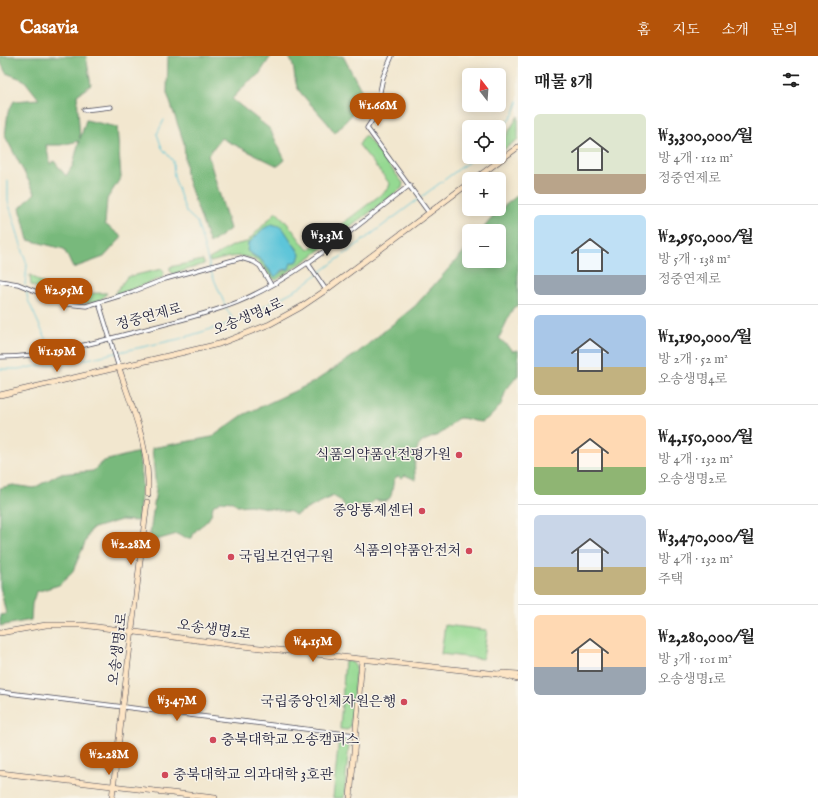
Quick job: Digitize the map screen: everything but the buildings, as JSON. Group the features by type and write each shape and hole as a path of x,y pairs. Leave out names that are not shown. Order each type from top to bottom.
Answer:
{"street":[{"path":"392,56 383,77 375,116 367,128 429,213"},
{"path":"84,110 111,107"},
{"path":"484,172 518,147"},
{"path":"271,285 307,264 411,187"},
{"name":"오송생명4로","path":"0,395 118,365 219,344 246,334 301,307 462,188"},
{"name":"정중연제로","path":"0,281 22,286 66,304 86,306 99,303 165,279 241,258 248,259 260,266 271,285 231,304 110,340 47,353 0,357"},
{"path":"307,264 325,289"},
{"path":"99,303 137,421 147,459 148,494"},
{"name":"오송생명1로","path":"112,798 147,502"},
{"name":"오송생명2로","path":"0,633 57,624 82,625 362,660 498,674 518,679"},
{"path":"350,798 362,660"},
{"name":"오송생명2로","path":"498,674 518,674"},
{"path":"0,692 355,735"},
{"path":"0,773 114,785 215,798"}],"green space":[{"path":"0,56 86,56 91,85 77,95 80,139 86,120 117,127 121,177 107,199 105,224 122,237 104,257 73,268 64,249 28,240 20,208 35,193 5,136 8,112 14,101 39,99 24,80 6,73 0,61","holes":["79,141 73,165 66,176 54,161 50,164 46,145 61,145"]},
{"path":"168,56 271,56 258,76 249,81 232,99 270,129 285,160 278,166 221,138 208,155 230,229 210,244 186,175 184,143 167,93"},
{"path":"288,56 343,56 366,99 335,133 300,92 296,84 293,64"},
{"path":"518,116 518,139 506,148 506,136"},
{"path":"365,135 403,183 402,188 312,256 276,280 251,258 238,256 210,262 209,259 234,245 247,242 276,212 308,250 388,189 390,184 359,145","holes":["282,227 298,250 298,261 291,263 289,269 273,276 261,260 250,254 248,244 263,229"]},
{"path":"518,195 518,305 513,308 499,338 513,351 518,350 518,375 506,390 501,405 491,416 482,422 460,418 453,422 441,434 423,441 418,446 415,455 416,480 405,475 402,478 398,476 394,479 392,493 386,501 375,500 370,505 355,505 350,514 340,500 333,496 295,515 291,512 250,505 237,506 233,502 220,501 213,506 209,518 197,529 192,538 184,538 177,534 149,542 156,489 152,448 212,437 243,415 314,382 356,354 415,306 462,254 462,268 506,268 506,224 487,224 494,216 506,216 506,205"},
{"path":"203,260 204,264 174,274 170,271 170,267"},
{"path":"162,269 164,273 162,278 113,296 127,277"},
{"path":"30,275 60,294 107,293 100,300 91,303 70,301 59,298 31,285"},
{"path":"139,452 142,486 138,521 121,520 91,529 72,573 59,585 36,592 32,604 31,620 0,626 0,615 6,614 0,586 0,488 13,485 34,488 59,474 93,471 104,461"},
{"path":"445,625 487,630 483,659 441,654"},
{"path":"345,661 352,662 356,667 350,727 347,730 340,729"},
{"path":"339,737 345,738 349,744 344,798 333,798"}],"water":[{"path":"272,224 282,227 300,254 298,261 291,263 289,269 283,270 275,277 261,260 247,251 248,244 263,229"}],"waterway":[{"path":"506,124 514,113 518,101"},
{"path":"164,120 157,134 162,148 173,161 174,177 186,212 197,222 211,272 225,305"},
{"path":"0,369 18,369 87,359 179,339 237,321 299,288 466,164"},
{"path":"8,181 8,201 27,265 25,285"},
{"path":"26,288 28,300 57,364"},
{"path":"226,308 234,321"}],"place":[{"name":"식품의약품안전평가원","path":"459,455"},
{"name":"중앙통제센터","path":"422,511"},
{"name":"식품의약품안전처","path":"469,551"},
{"name":"국립보건연구원","path":"231,557"},
{"name":"국립중앙인체자원은행","path":"404,702"},
{"name":"충북대학교 오송캠퍼스","path":"213,740"},
{"name":"충북대학교 의과대학 3호관","path":"165,775"}]}
